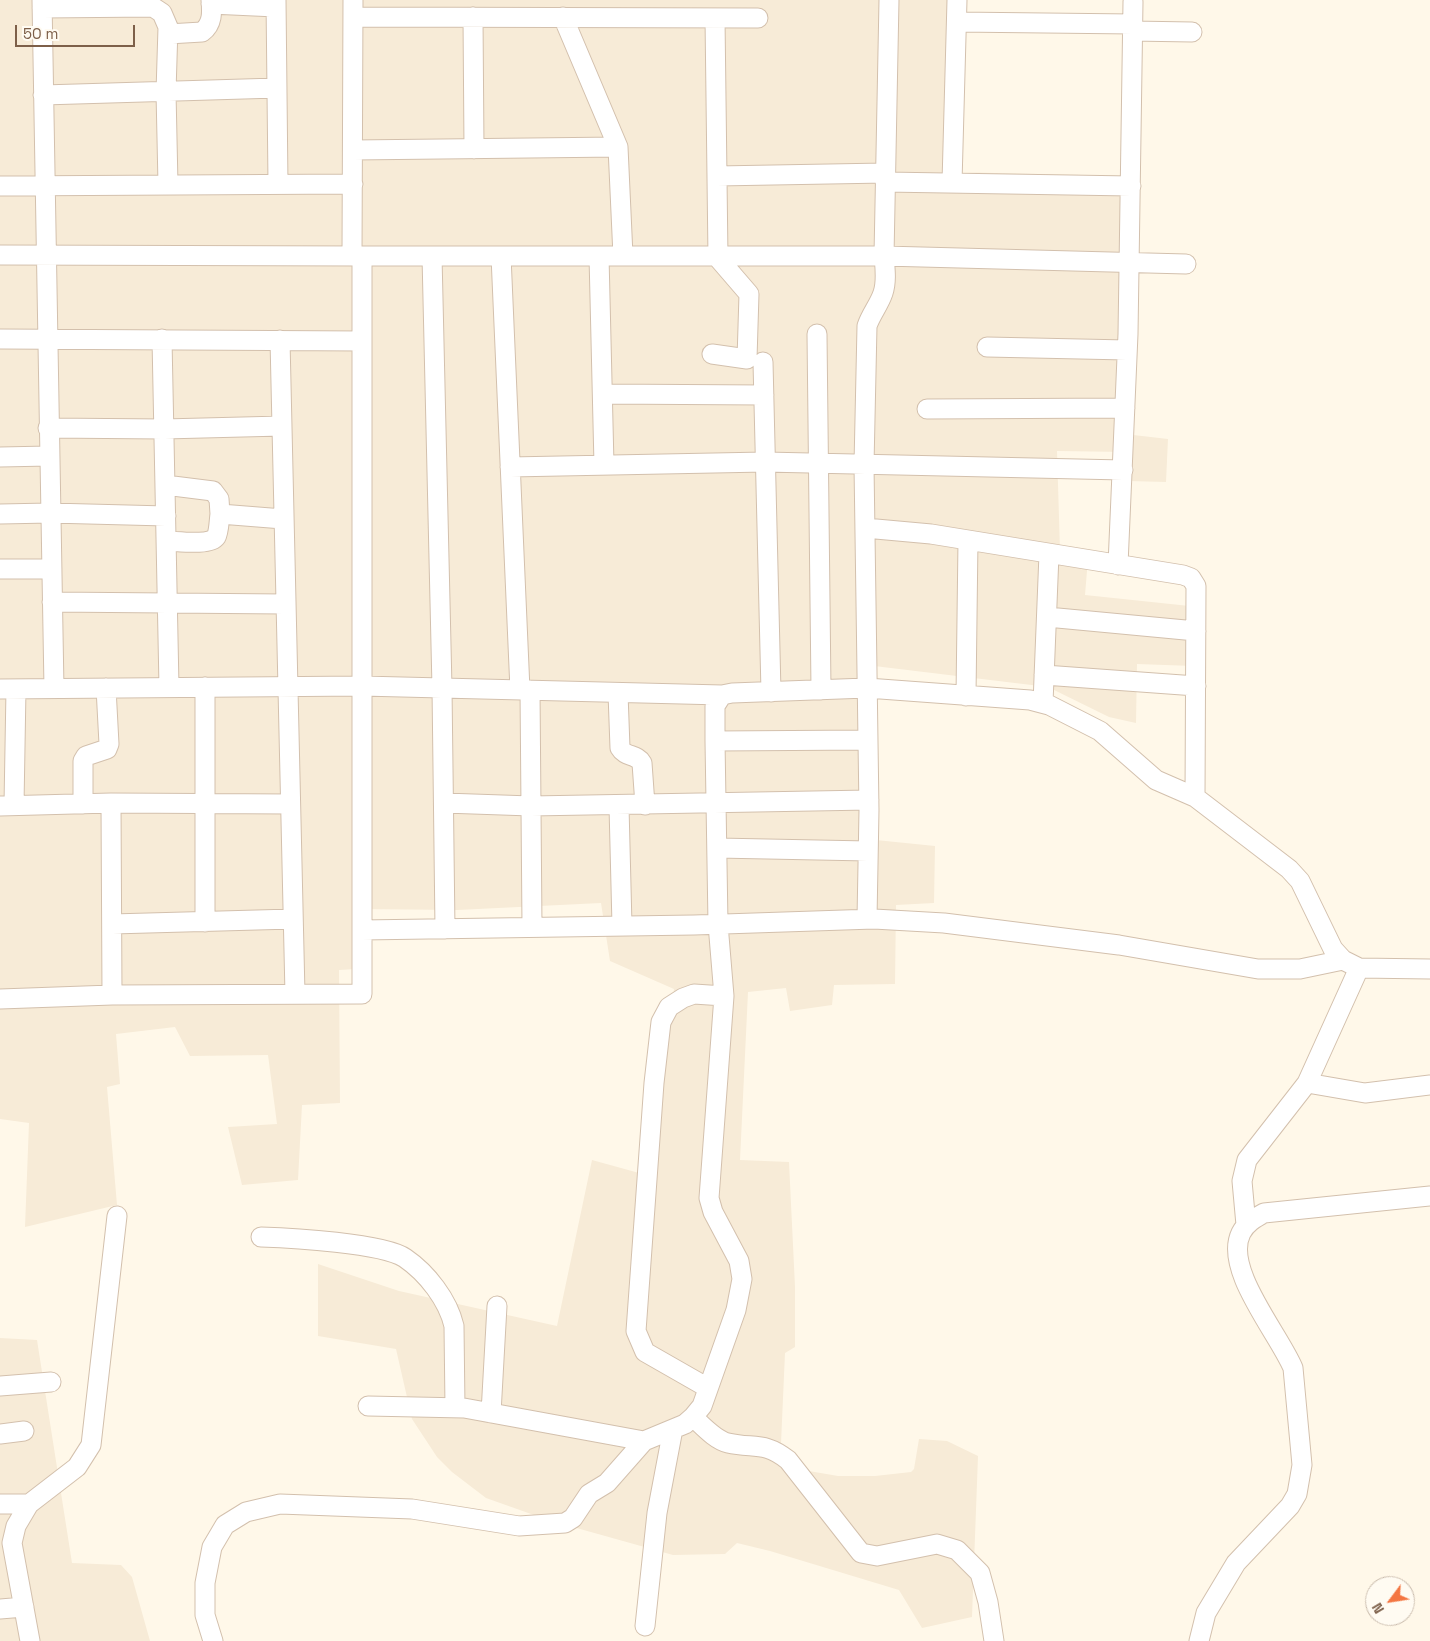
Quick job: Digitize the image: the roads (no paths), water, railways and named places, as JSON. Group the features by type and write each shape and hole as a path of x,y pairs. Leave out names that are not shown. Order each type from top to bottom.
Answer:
{"street":[{"path":"867,919 869,800 864,465 867,326 870,315 883,293 886,276 884,256 889,0"},
{"path":"952,183 957,0"},
{"path":"168,34 202,32 211,20 211,2 276,4 278,184"},
{"path":"1118,565 1130,263 1133,2"},
{"path":"54,688 46,338 42,4 155,4 166,18 168,34 166,92 168,185"},
{"path":"0,999 112,995 362,994 362,341 353,184 353,9 473,17 758,18"},
{"path":"473,17 474,149"},
{"path":"563,17 618,147 623,256"},
{"path":"712,354 747,359 749,294 719,256 715,18"},
{"path":"957,22 1132,27 1192,32"},
{"path":"43,95 277,88"},
{"path":"353,150 618,147"},
{"path":"717,176 885,178 952,183 1131,186"},
{"path":"0,186 353,184"},
{"path":"0,255 884,256 1186,264"},
{"path":"432,256 442,688 445,929"},
{"path":"500,256 510,467 531,806 532,927"},
{"path":"599,256 604,465"},
{"path":"817,334 821,690"},
{"path":"0,339 362,341"},
{"path":"162,339 169,688"},
{"path":"280,340 286,687 295,994"},
{"path":"986,347 1127,350"},
{"path":"763,362 771,692"},
{"path":"603,394 764,395"},
{"path":"927,409 1125,408"},
{"path":"48,428 164,429 282,426"},
{"path":"0,457 49,456"},
{"path":"510,467 765,462 1123,470"},
{"path":"165,485 213,491 219,499 220,514 217,536 213,540 206,542 166,541"},
{"path":"0,514 50,513 166,516"},
{"path":"220,514 284,519"},
{"path":"865,528 968,540 1192,578 1196,586 1196,797"},
{"path":"966,696 968,540"},
{"path":"1043,704 1049,554"},
{"path":"0,569 52,569"},
{"path":"52,602 167,601 285,604"},
{"path":"1047,616 1196,631"},
{"path":"1044,675 1196,686"},
{"path":"290,804 111,803 7,806 8,689 362,686 722,695 867,688 1043,704 1100,731 1156,780 1196,797 1277,859 1300,881 1333,949 1351,964"},
{"path":"204,687 205,922"},
{"path":"83,804 83,761 86,756 107,749 108,744 106,688"},
{"path":"618,693 620,748 622,752 640,760 642,763 645,805"},
{"path":"213,1641 205,1615 205,1583 212,1547 225,1525 246,1512 280,1504 412,1509 519,1526 565,1523 573,1518 589,1494 607,1483 644,1442 673,1429 693,1417 702,1406 736,1310 742,1279 739,1261 713,1212 709,1198 724,996 718,924 715,741 715,706 722,695"},
{"path":"715,741 868,740"},
{"path":"444,803 531,806 619,806 869,800"},
{"path":"111,803 112,995"},
{"path":"619,806 622,926"},
{"path":"716,848 868,851"},
{"path":"112,924 293,919"},
{"path":"362,930 718,924 867,919 944,923 1118,945 1258,969 1300,969 1351,964 1430,969"},
{"path":"1246,1225 1242,1181 1247,1160 1307,1083 1351,964"},
{"path":"708,1388 645,1352 636,1331 654,1083 661,1022 670,1007 683,998 694,994 724,996"},
{"path":"1307,1083 1364,1094 1430,1084"},
{"path":"1199,1641 1206,1613 1236,1563 1290,1506 1297,1494 1302,1465 1293,1368 1287,1354 1245,1283 1238,1258 1240,1234 1246,1225 1264,1213 1430,1196"},
{"path":"30,1641 12,1542 16,1526 29,1504 77,1467 91,1445 117,1216"},
{"path":"260,1237 375,1248 404,1258 436,1288 451,1313 454,1326 455,1408"},
{"path":"491,1413 497,1306"},
{"path":"0,1386 51,1382"},
{"path":"368,1406 455,1408 644,1442"},
{"path":"693,1417 720,1439 728,1443 775,1449 861,1553 877,1556 937,1544 957,1550 980,1573 988,1602 994,1641"},
{"path":"645,1626 657,1513 673,1429"},
{"path":"0,1434 24,1431"},
{"path":"0,1504 29,1504"},
{"path":"0,1609 24,1607"}]}
